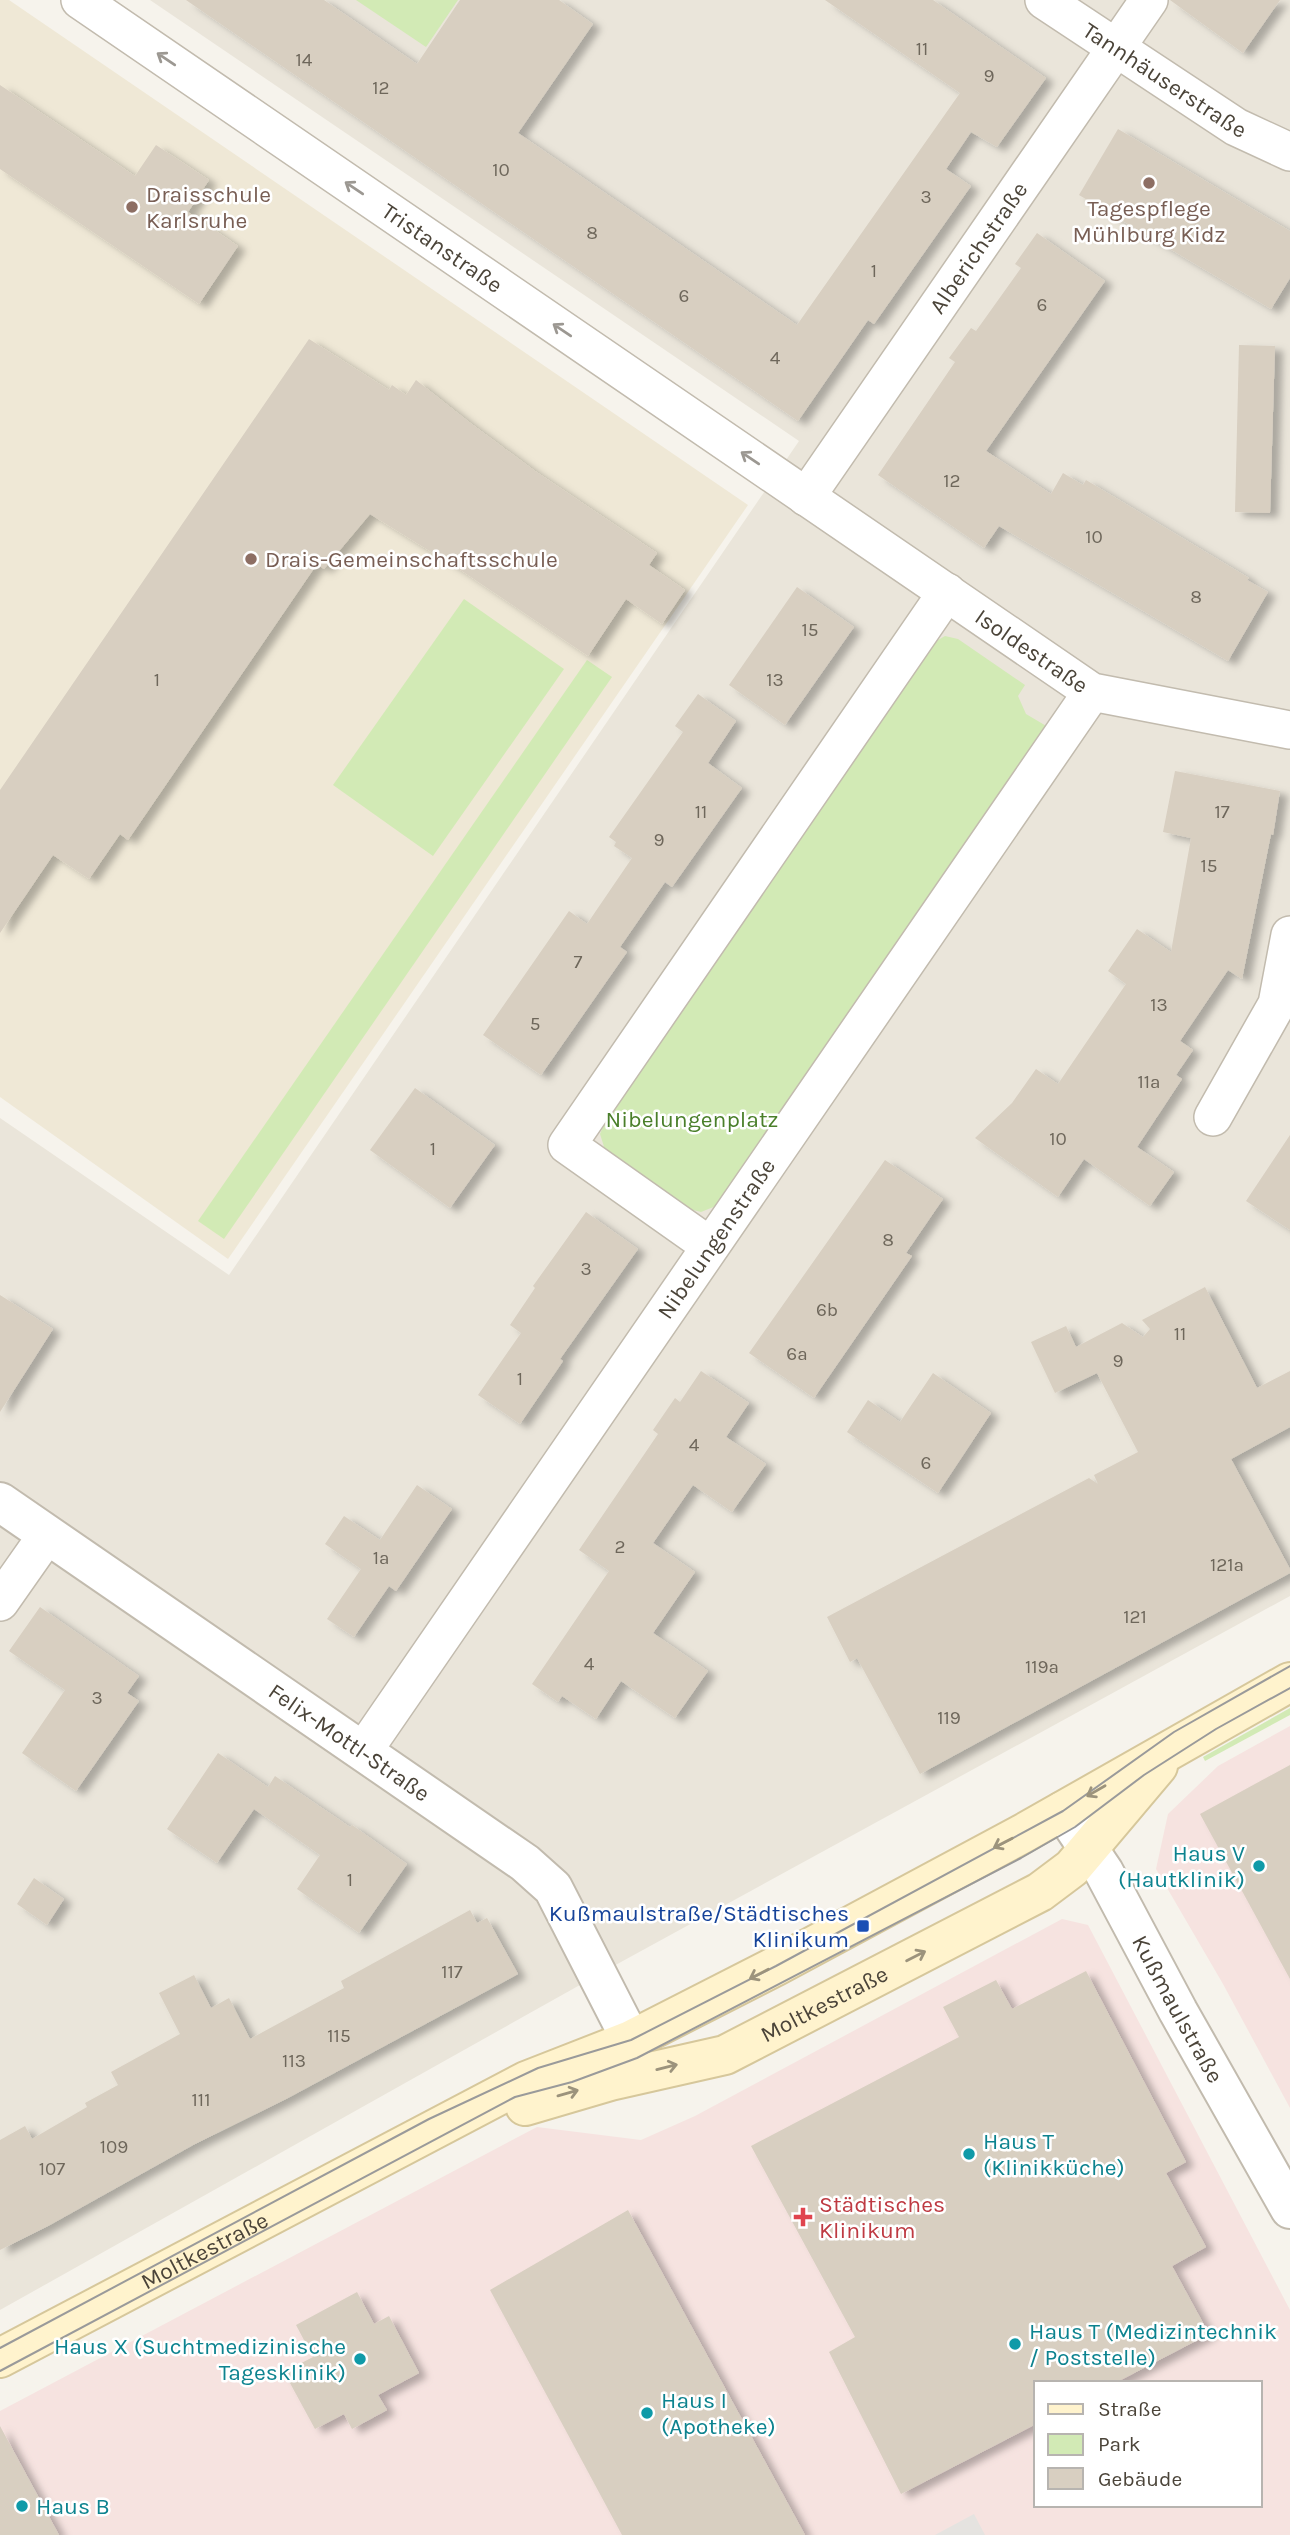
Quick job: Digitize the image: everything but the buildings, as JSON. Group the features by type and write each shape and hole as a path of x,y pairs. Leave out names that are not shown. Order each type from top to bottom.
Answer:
{"main road":[{"name":"Moltkestraße","path":"0,2358 526,2081 631,2040 780,1964 1063,1811 1290,1682"},
{"name":"Moltkestraße","path":"410,2142 610,2081 725,2055 1040,1892 1072,1868 1171,1748"}],"street":[{"name":"Tristanstraße","path":"80,0 806,497"},
{"name":"Tannhäuserstraße","path":"1044,0 1236,127 1290,152"},
{"name":"Alberichstraße","path":"806,497 1149,0"},
{"name":"Isoldestraße","path":"806,497 1093,692 1290,730"},
{"path":"710,1246 567,1145 947,592"},
{"name":"Nibelungenstraße","path":"364,1751 1093,692"},
{"path":"1213,1117 1277,1004 1290,935"},
{"name":"Felix-Mottl-Straße","path":"0,1502 525,1863 552,1888 631,2040"},
{"path":"0,1602 47,1535"},
{"name":"Kußmaulstraße","path":"1063,1811 1089,1847 1290,2209"}],"shaded area":[{"path":"0,0 9,0 748,505 228,1259 0,1097"},
{"path":"150,0 1290,0 1290,1596 621,1962 0,2310 0,1118 229,1275 799,441"},
{"path":"1290,1726 1290,2108 1223,1984 1156,1869 1168,1814 1218,1766"},
{"name":"Städtisches Klinikum","path":"1062,1919 1088,1925 1290,2310 1290,2535 0,2535 0,2411 537,2127 641,2140 695,2116"},
{"path":"974,2514 985,2535 935,2535"}],"green space":[{"path":"356,0 458,0 426,47"},
{"path":"464,599 564,669 433,856 333,785"},
{"name":"Nibelungenplatz","path":"945,636 958,639 1025,685 1018,696 1026,714 1048,727 721,1204 701,1212 678,1206 606,1153 600,1134 608,1115 931,644"},
{"path":"587,660 612,677 224,1239 198,1221"},
{"path":"1290,1708 1290,1715 1205,1761 1203,1757"}],"tram line":[{"path":"0,2348 429,2119 538,2068 631,2040 776,1966 1063,1811 1174,1732 1290,1666"},
{"path":"0,2371 515,2097 572,2082 637,2058 1021,1858 1075,1827 1144,1775 1216,1729 1290,1688"}],"place":[{"name":"Tagespflege Mühlburg Kidz","path":"1149,183"},
{"name":"Draisschule Karlsruhe","path":"132,207"},
{"name":"Drais-Gemeinschaftsschule","path":"251,559"},
{"name":"Haus V (Hautklinik)","path":"1259,1866"},
{"name":"Kußmaulstraße/Städtisches Klinikum","path":"863,1926"},
{"name":"Haus T (Klinikküche)","path":"969,2154"},
{"name":"Städtisches Klinikum","path":"803,2217"},
{"name":"Haus T (Medizintechnik / Poststelle)","path":"1015,2344"},
{"name":"Haus X (Suchtmedizinische Tagesklinik)","path":"360,2359"},
{"name":"Haus I (Apotheke)","path":"647,2413"},
{"name":"Haus B","path":"22,2506"}]}
